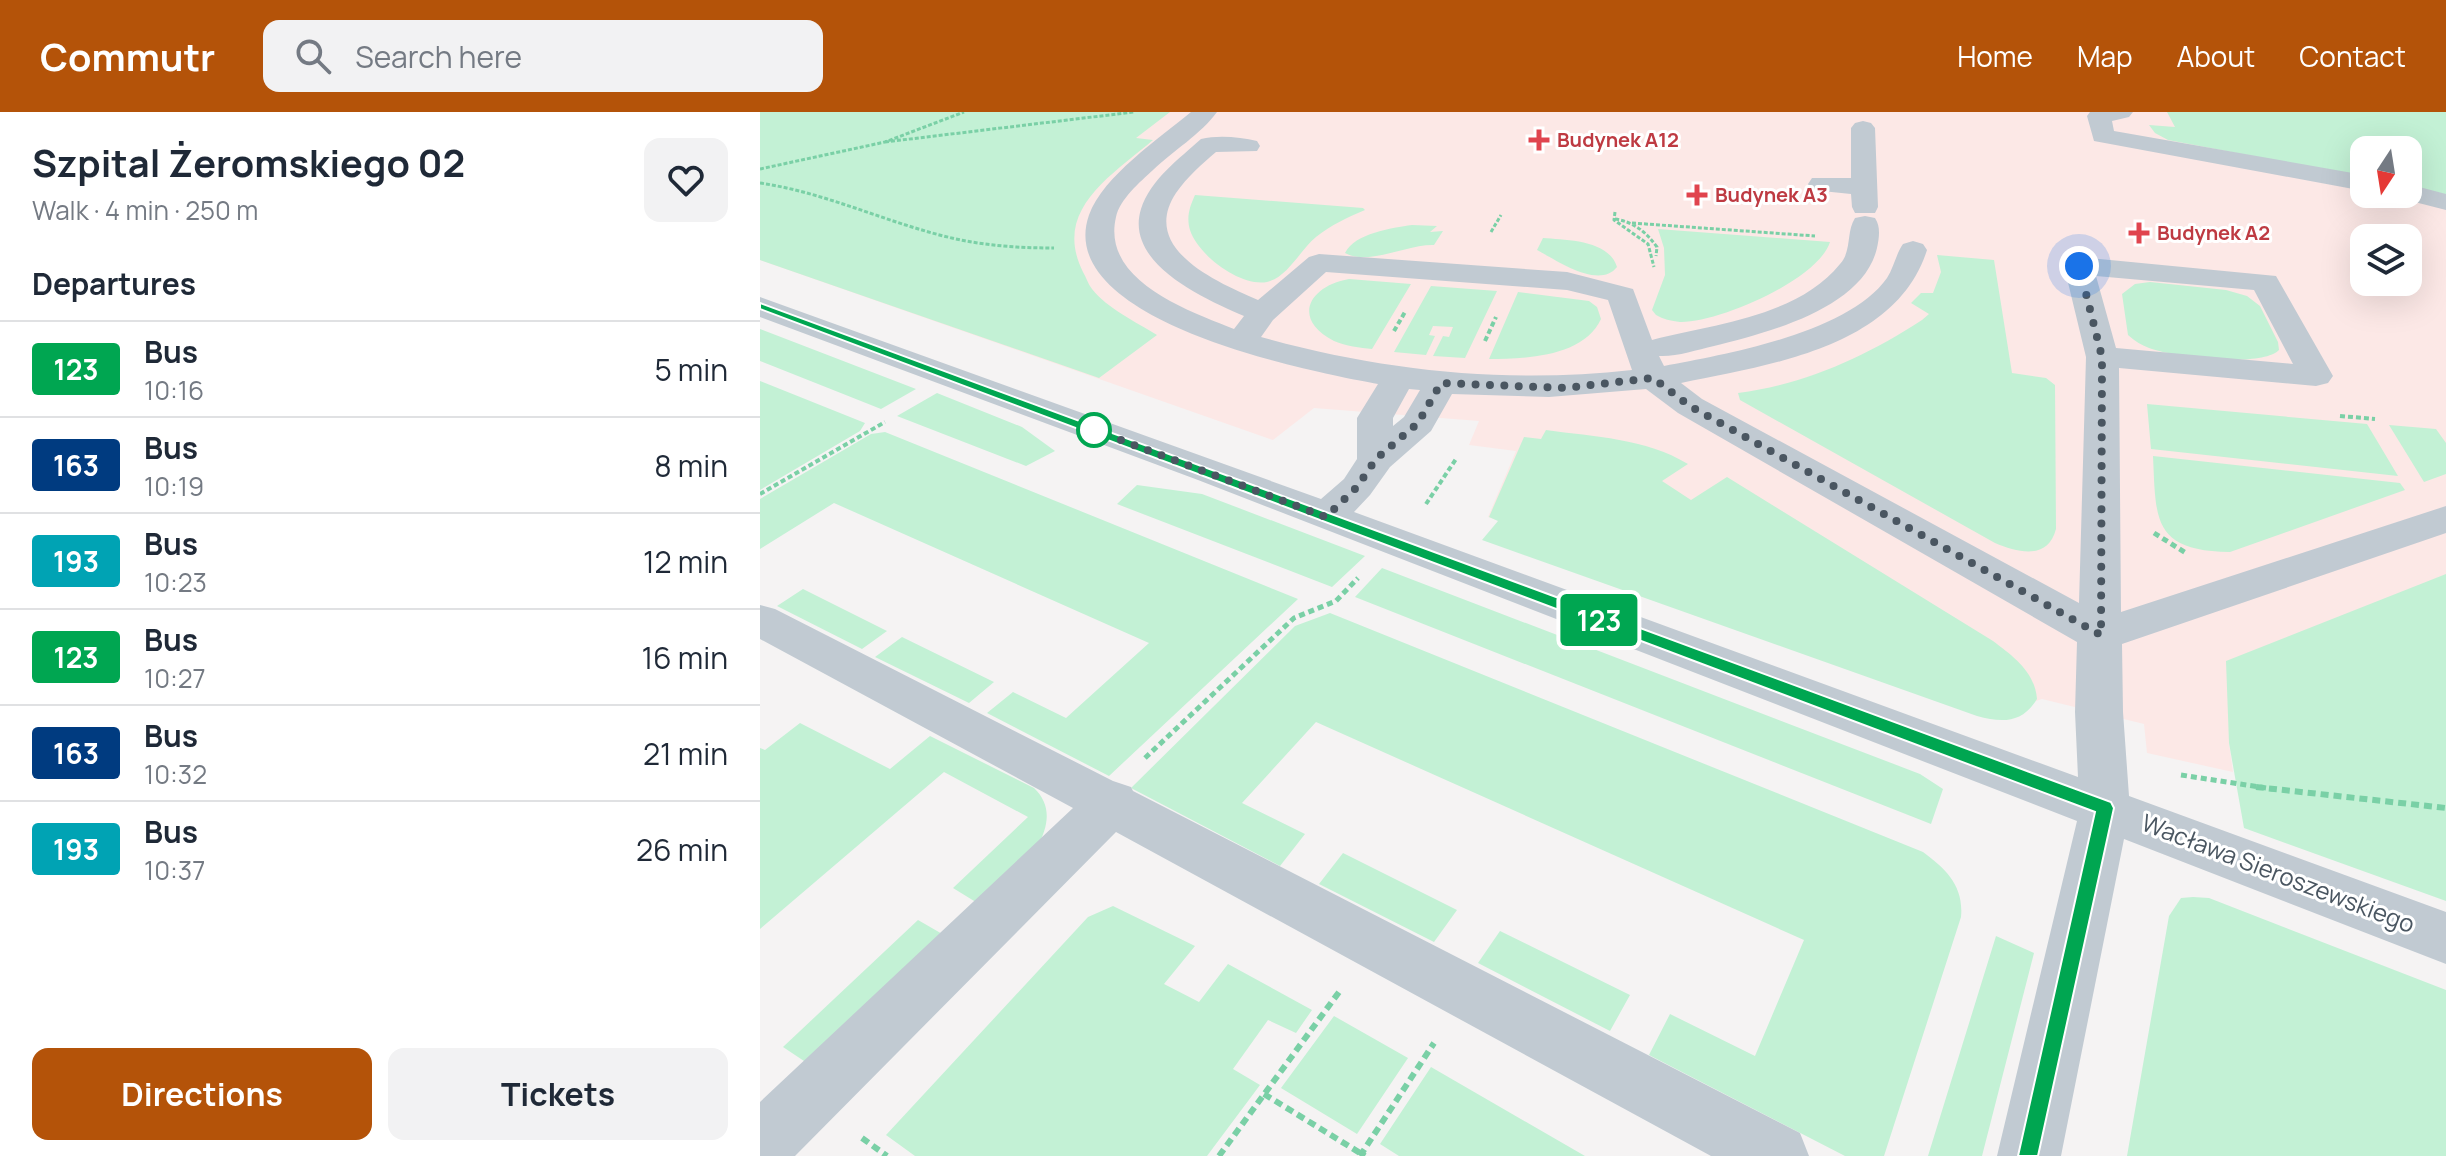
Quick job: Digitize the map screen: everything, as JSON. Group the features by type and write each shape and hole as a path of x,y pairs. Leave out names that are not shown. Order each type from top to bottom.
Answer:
{"street":[{"path":"1205,112 1125,184 1102,216 1100,233 1110,265 1151,303 1186,322 1241,342 1320,364 1441,383 1565,388 1646,364 1720,334 1787,312 1819,297 1854,268 1865,239 1863,128"},
{"path":"2121,112 2099,116 2103,136 2350,180"},
{"path":"1248,146 1210,144 1162,195 1151,225 1156,244 1190,277 1262,313"},
{"path":"1821,184 1865,206"},
{"path":"2422,196 2446,202"},
{"path":"1646,364 1742,361 1821,334 1857,317 1897,284 1913,250"},
{"path":"1241,342 1262,313 1319,263 1567,281 1622,295 1646,364 1690,406 2101,635 2446,519"},
{"path":"2029,1156 2105,808 2099,712 2102,357 2079,266 2265,282 2316,376 2102,357"},
{"name":"Wacława Sieroszewskiego","path":"760,306 2446,938"},
{"path":"1376,459 1375,418 1398,378"},
{"path":"1326,517 1357,487 1376,459 1418,423 1441,383"},
{"path":"760,620 1124,785 1455,988 1777,1156"},
{"path":"760,1146 1124,785"}],"path":[{"path":"885,142 964,112"},
{"path":"760,169 885,142 1138,112"},
{"path":"760,183 801,187 947,237 1010,248 1103,248"},
{"path":"1614,219 1615,212"},
{"path":"1614,219 1632,223 1822,236"},
{"path":"1614,219 1640,236 1649,247"},
{"path":"1632,223 1653,240 1657,247 1656,258"},
{"path":"1483,347 1501,305"},
{"path":"1388,341 1408,306"},
{"path":"760,494 885,422"},
{"path":"2147,525 2167,543 2198,557"},
{"path":"1124,785 1294,618 1336,601"},
{"path":"2175,774 2213,782 2446,808"},
{"path":"1219,1156 1342,988"},
{"path":"1264,1094 1362,1155 1442,1030"}],"shaded area":[{"path":"760,112 2446,112 2446,678 2229,743 2233,772 2147,753 2144,724 2042,699 2026,704 1488,517 1516,451 1469,445 1479,421 1314,408 1273,440 760,260"}],"green space":[{"path":"760,112 1170,112 1136,138 1153,140 1104,181 1091,196 1080,212 1075,230 1075,250 1092,289 1114,308 1157,335 1099,378 760,260"},
{"path":"2167,112 2446,112 2446,195 2422,189 2422,136 2350,136 2350,174 2168,140 2155,133 2149,125 2175,127"},
{"path":"1195,195 1365,210 1316,237 1281,275 1267,282 1256,282 1245,280 1221,267 1194,240 1188,221"},
{"path":"1412,225 1437,226 1430,232 1443,231 1434,245 1377,256 1345,253 1365,236"},
{"path":"1658,229 1830,242 1822,256 1807,271 1765,297 1718,315 1680,322 1661,318 1652,310 1665,275 1664,248"},
{"path":"1543,238 1596,246 1613,258 1617,267 1600,275 1577,271 1537,250"},
{"path":"1937,255 1994,260 2012,373 2046,378 2055,385 2056,529 2052,539 2040,550 2023,551 1995,543 1740,400 1738,393 1811,376 1857,357 1922,320 1929,314 1911,303 1921,293 1933,293 1941,272"},
{"path":"1349,279 1411,284 1372,349 1334,341 1321,332 1309,314 1315,296 1335,283"},
{"path":"2150,282 2226,290 2247,296 2260,306 2279,350 2255,359 2236,360 2177,355 2143,346 2128,335 2122,294 2135,284"},
{"path":"1431,286 1497,291 1465,358 1433,356 1443,336 1449,337 1453,327 1433,326 1429,335 1435,336 1426,355 1394,352"},
{"path":"1518,292 1589,301 1597,307 1601,319 1593,332 1567,348 1535,356 1489,359"},
{"path":"760,329 916,389 881,409 760,361"},
{"path":"760,381 865,423 860,431 760,490"},
{"path":"937,393 1022,427 1055,451 1026,466 897,416"},
{"path":"2147,404 2367,424 2398,476 2151,449"},
{"path":"2389,425 2436,429 2446,443 2446,474 2424,482"},
{"path":"1546,430 1619,440 1672,455 1688,464 1662,481 1691,500 1727,477 1993,641 2027,673 2037,699 2025,713 2011,719 1995,720 1977,716 1482,540 1498,521 1489,517 1524,437 1541,439"},
{"path":"885,432 1298,599 1109,776 987,713 1013,692 1066,718 1149,643 834,503 760,549 760,499 871,434"},
{"path":"2153,456 2400,483 2405,490 2230,552 2204,550 2172,538 2163,527 2155,497"},
{"path":"1137,485 1202,494 1365,556 1332,587 1117,504"},
{"path":"1382,568 1920,774 1943,789 1931,824 1355,597"},
{"path":"2446,574 2446,901 2244,828 2229,743 2226,661"},
{"path":"803,589 887,631 862,649 777,606"},
{"path":"1330,613 1923,852 1939,865 1952,879 1960,896 1961,917 1884,1156 1845,1156 1649,1055 1670,1014 1755,1056 1804,940 1316,722 1242,803 1305,834 1280,866 1131,788 1295,626"},
{"path":"902,637 994,682 969,703 875,657"},
{"path":"800,723 890,769 930,736 1034,788 1044,801 1047,816 1037,847 979,904 953,888 1028,817 944,772 760,929 760,748 765,750"},
{"path":"1343,853 1457,910 1434,942 1319,884"},
{"path":"2181,898 2209,898 2446,990 2446,1156 2127,1156 2169,916"},
{"path":"1113,906 1195,946 1164,984 1199,1002 1228,964 1312,1010 1296,1033 1268,1020 1233,1069 1260,1085 1207,1156 915,1156 886,1135 1088,917"},
{"path":"918,920 944,935 810,1065 783,1047"},
{"path":"1500,931 1630,995 1610,1031 1478,963"},
{"path":"1996,936 2034,953 1982,1156 1928,1156"},
{"path":"1334,1016 1408,1058 1357,1134 1281,1088"},
{"path":"1431,1067 1585,1156 1399,1156 1380,1144"}],"bus line":[{"name":"123","path":"760,306 2105,808 2029,1156"}],"place":[{"name":"Budynek A12","path":"1539,140"},
{"name":"Budynek A3","path":"1697,195"},
{"name":"Budynek A2","path":"2139,233"}],"route":[{"path":"1094,430 1326,517 1357,487 1376,459 1418,423 1441,383 1565,388 1653,378 1690,406 2101,635 2102,357 2079,266"}]}
